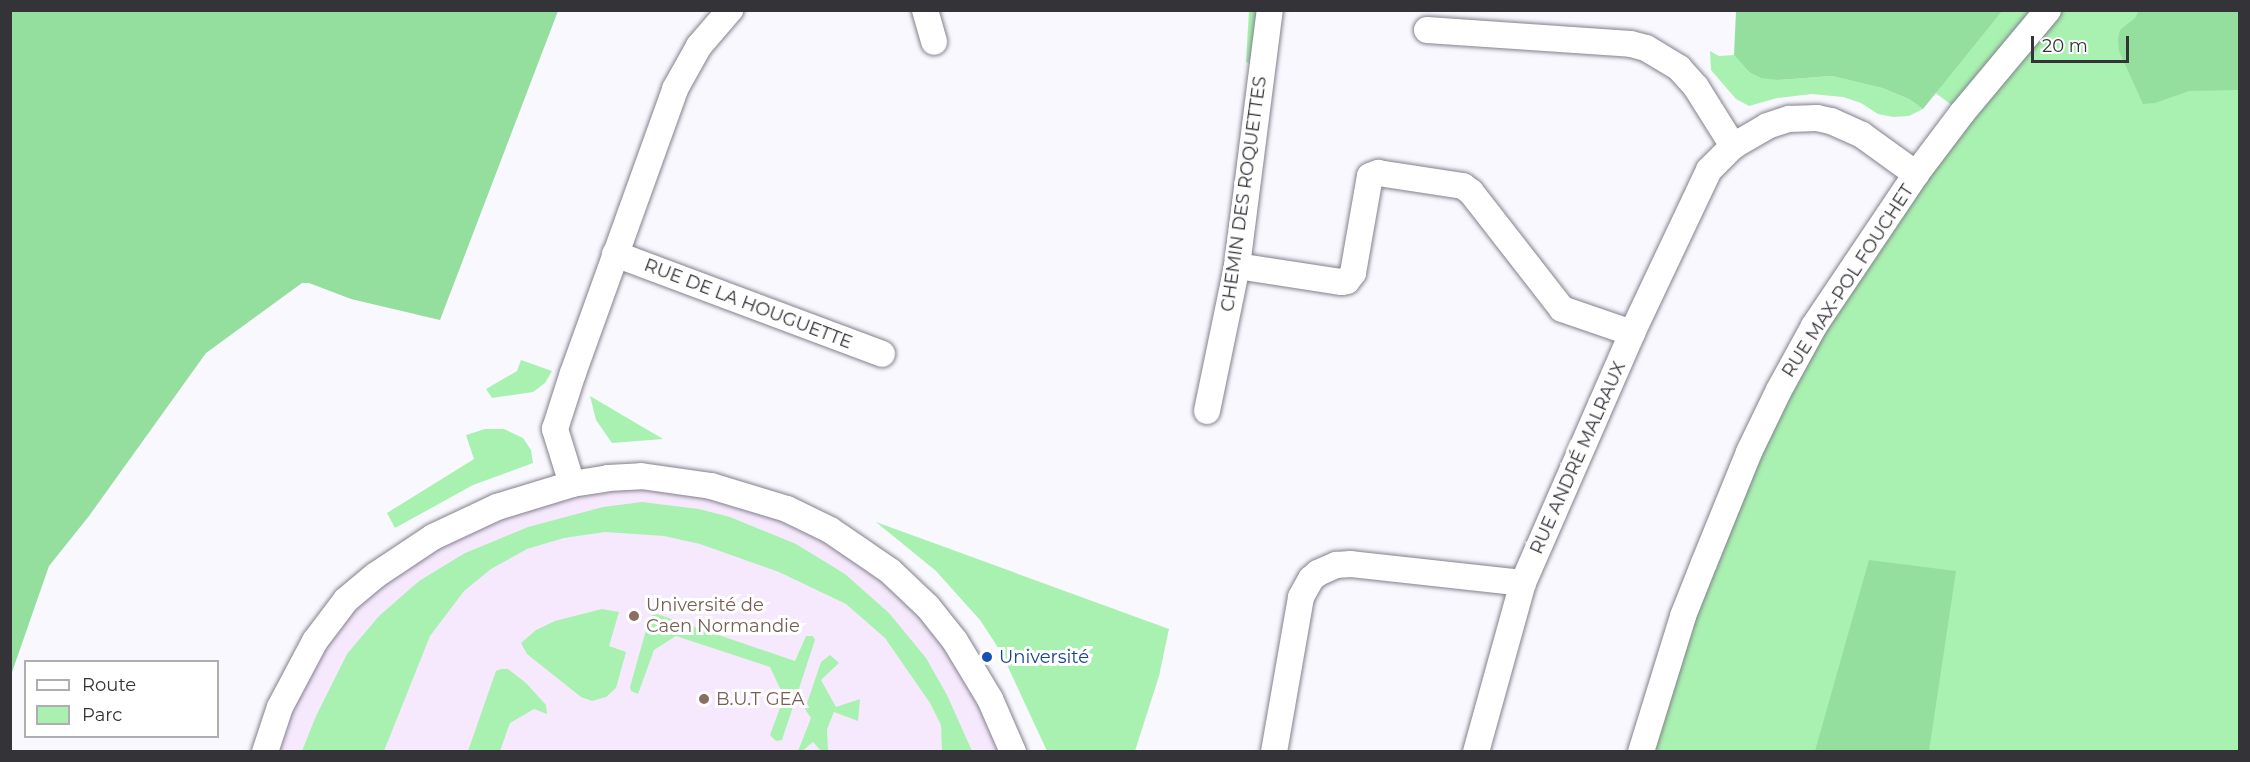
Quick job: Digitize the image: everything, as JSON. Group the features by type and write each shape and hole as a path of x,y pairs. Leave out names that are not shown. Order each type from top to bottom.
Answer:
{"street":[{"path":"572,484 555,429 615,254 686,65 730,10"},
{"path":"925,10 934,42"},
{"name":"CHEMIN DES ROQUETTES","path":"1207,411 1237,266 1270,10"},
{"name":"RUE MAX-POL FOUCHET","path":"1641,752 1683,616 1749,452 1814,326 1916,174 1957,120 2048,10"},
{"path":"1427,30 1631,44 1646,48 1679,68 1696,87 1733,146"},
{"name":"RUE ANDRÉ MALRAUX","path":"1476,752 1523,583 1632,333 1698,188 1709,170 1733,146 1767,126 1789,120 1817,118 1855,132 1916,174"},
{"path":"1237,266 1342,282 1351,278 1370,176 1378,173 1463,186 1471,192 1562,309 1632,333"},
{"name":"RUE DE LA HOUGUETTE","path":"615,254 882,354"},
{"path":"265,752 296,673 327,622 346,600 396,561 453,526 512,501 572,484 608,478 641,476 711,486 779,506 830,530 890,571 941,622 990,699 1014,752"},
{"path":"1274,752 1301,597 1311,579 1318,573 1336,565 1351,564 1523,583"}],"shaded area":[{"name":"Université de Caen Normandie","path":"608,478 762,500 917,595 1013,752 265,752 315,641 415,549"}],"green space":[{"path":"11,10 558,11 440,320 351,299 309,283 302,283 206,353 89,516 49,566 11,675"},
{"path":"1736,10 2002,11 1923,109 1909,99 1882,88 1832,76 1777,80 1761,78 1749,72 1734,55"},
{"path":"2139,10 2239,11 2239,90 2189,91 2155,103 2143,104 2119,51 2118,39 2120,30 2135,18"},
{"path":"1249,11 1259,11 1253,64 1246,62"},
{"path":"1766,11 2239,11 2239,751 1641,752 1749,452 1962,113 1859,35"},
{"path":"1710,51 1719,56 1734,55 1749,72 1777,80 1832,76 1882,88 1909,99 1923,109 1909,116 1893,117 1878,114 1861,103 1843,97 1812,94 1777,98 1749,106 1736,99 1711,70"},
{"path":"521,360 552,371 545,383 533,392 492,398 486,389 517,371"},
{"path":"590,396 663,439 612,443 596,420"},
{"path":"485,429 504,429 523,438 531,450 533,463 473,485 395,528 387,513 474,459 466,435"},
{"path":"642,502 699,509 730,517 796,544 845,574 889,613 926,658 947,695 972,751 942,751 941,725 930,703 885,638 846,604 779,572 700,544 664,536 605,532 564,538 527,549 491,569 464,591 430,636 384,751 302,751 316,716 347,654 379,616 419,581 465,553 528,527 603,507"},
{"path":"876,522 1169,629 1159,676 1135,751 1047,751 1001,652 980,620 936,571"},
{"path":"1869,560 1956,571 1929,751 1815,751"},
{"path":"602,609 619,612 609,646 626,652 616,688 606,697 592,701 581,697 527,654 521,643 536,630 555,621"},
{"path":"657,614 795,661 806,636 813,636 815,640 782,740 776,741 770,735 784,697 770,667 676,636 654,650 638,694 631,691 630,687 650,616"},
{"path":"830,655 839,663 821,680 836,707 860,699 858,721 834,712 827,729 828,751 821,751 813,742 802,751 798,751 811,718 805,709 821,662"},
{"path":"508,669 526,683 546,705 547,714 534,709 510,723 500,751 468,751 496,671"}],"place":[{"name":"Université de Caen Normandie","path":"634,616"},
{"name":"Université","path":"987,657"},
{"name":"B.U.T GEA","path":"704,699"}]}
